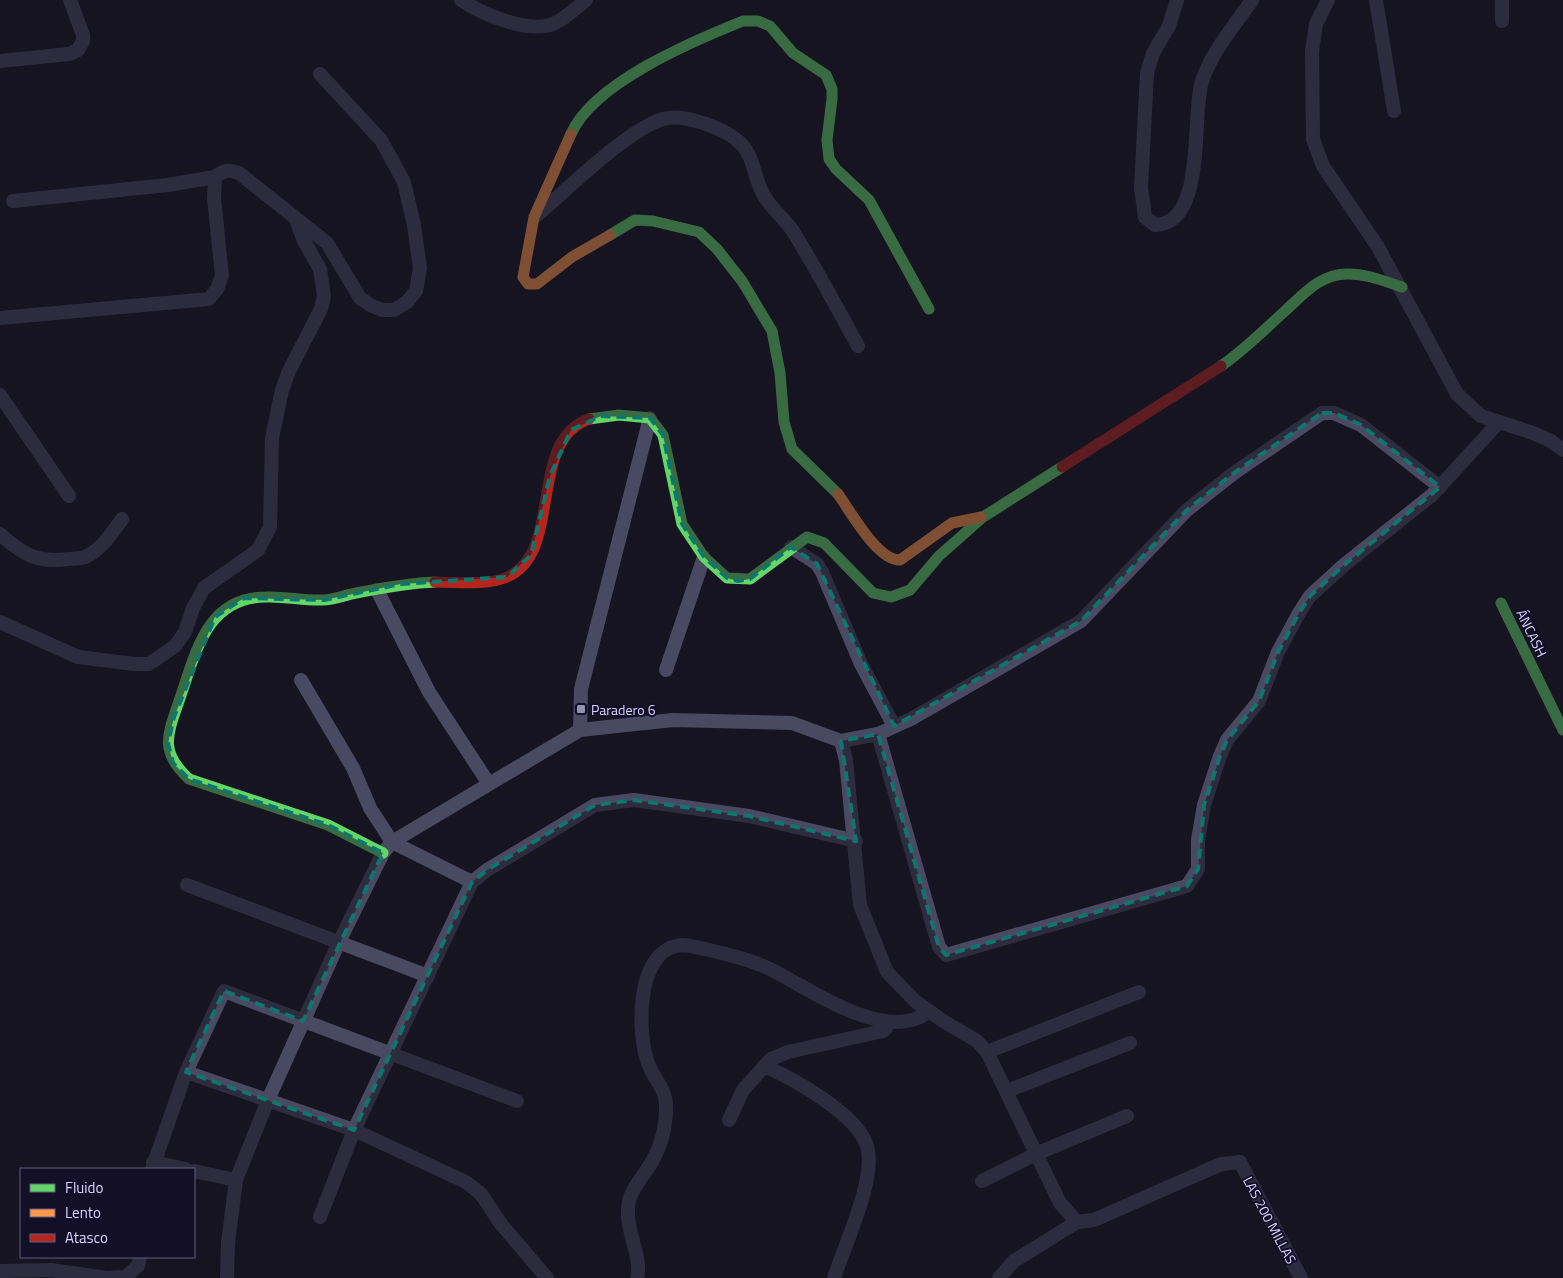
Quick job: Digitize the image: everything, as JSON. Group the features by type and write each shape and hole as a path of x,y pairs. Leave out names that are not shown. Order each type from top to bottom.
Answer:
{"street":[{"path":"0,61 70,54 78,50 83,41 70,0"},
{"path":"461,0 476,10 527,27 554,24 586,0"},
{"path":"1177,0 1169,26 1154,53 1147,73 1140,188 1145,217 1155,225 1171,221 1182,211 1190,190 1201,83 1211,60 1252,0"},
{"path":"1328,0 1316,24 1312,44 1313,139 1323,166 1378,247 1402,288 1457,394 1481,416 1552,441 1563,450"},
{"path":"1376,0 1394,111"},
{"path":"1502,0 1502,21"},
{"path":"929,309 867,196 829,160 827,147 830,115 829,80 822,72 793,52 778,31 767,25 750,20 710,34 673,52 589,107 577,120 534,217 523,277 528,284 537,284 572,257 635,220 653,221 699,232 716,248 742,281 772,331 780,373 784,422 792,449 833,487 882,553 891,560 900,560 952,523 983,517"},
{"path":"13,201 168,185 215,177 223,170 231,170 239,173 327,243 360,298 372,306 394,310 407,302 416,291 420,268 414,225 404,182 381,140 320,74"},
{"path":"534,217 612,151 646,126 665,118 703,122 738,140 750,154 762,192 776,214 792,231 858,346"},
{"path":"0,318 209,299 217,289 222,276 214,198 215,177"},
{"path":"0,622 78,657 149,664 175,646 185,632 193,608 204,588 258,550 264,543 270,527 272,438 282,390 298,352 321,309 324,296 320,269 304,240 295,216"},
{"path":"472,882 388,847 328,825 189,779 173,763 168,743 174,717 207,632 215,618 226,607 244,598 264,596 324,600 401,584 459,583 507,577 520,569 531,555 550,476 562,441 570,430 581,422 602,416 633,415 650,418 663,435 682,524 704,558 726,578 750,579 807,537 824,543 873,593 891,597 910,590 939,556 983,517 1225,363 1286,310 1303,292 1327,277 1346,274 1363,275 1402,288"},
{"path":"0,395 68,496"},
{"path":"227,1278 228,1243 236,1180 268,1100 339,942 388,847 580,730 673,720 792,723 841,741 878,734 1082,621 1187,510 1234,472 1322,413 1334,412 1361,425 1440,488"},
{"path":"580,730 581,688 650,418"},
{"path":"878,734 939,947 946,955 1187,886 1198,870 1202,814 1220,756 1227,740 1259,701 1278,652 1298,613 1310,596 1344,565 1440,488 1499,422"},
{"path":"0,534 33,558 55,560 84,557 108,539 122,519"},
{"path":"791,547 817,564 822,572 861,664 894,726"},
{"path":"666,670 704,558"},
{"path":"377,590 429,692 489,784"},
{"name":"ÁNCASH","path":"1500,603 1563,730"},
{"path":"301,680 357,776 388,847"},
{"path":"841,741 846,760 856,841 860,905 887,972 916,1001 977,1041 987,1052 1038,1152 1060,1203 1077,1222 1014,1261 999,1278"},
{"path":"320,1217 354,1130 472,882 487,870 595,805 634,800 750,816 856,841"},
{"path":"187,885 428,976"},
{"path":"637,1278 640,1268 631,1240 628,1216 629,1200 635,1186 655,1156 664,1126 667,1098 648,1063 640,1023 642,1002 649,976 659,955 672,947 680,945 739,958 770,969 827,1000 886,1022 912,1021 929,1011"},
{"path":"175,1168 152,1166 186,1072 224,991 517,1101"},
{"path":"987,1052 1139,992"},
{"path":"729,1120 743,1090 771,1059 788,1052 883,1032 886,1028 886,1022"},
{"path":"1007,1091 1130,1043"},
{"path":"764,1066 800,1082 820,1097 860,1133 867,1148 865,1189 834,1278"},
{"path":"186,1072 354,1130 474,1187 517,1245 547,1278"},
{"path":"982,1181 1038,1152 1127,1116"},
{"name":"LAS 200 MILLAS","path":"1077,1222 1094,1220 1221,1164 1240,1162 1301,1278"},
{"path":"195,1171 236,1180"},
{"path":"0,1270 106,1278 125,1276 138,1266 140,1258"}],"highlighted area":[{"path":"1322,413 1334,413 1361,425 1440,487 1344,565 1310,596 1299,613 1278,652 1259,701 1227,740 1220,756 1204,805 1198,869 1187,886 946,955 939,947 878,734 841,741 856,841 749,816 634,800 595,805 487,870 472,882 354,1130 186,1072 224,991 303,1021 383,853 328,825 189,779 173,763 168,743 174,717 215,617 244,598 324,600 401,584 507,577 531,555 550,476 571,430 601,416 650,418 663,435 682,524 704,557 727,578 738,581 750,579 791,547 817,564 894,726 1081,621 1187,510 1234,473"}],"traffic: fast":[{"path":"571,134 583,115 600,98 646,66 672,52 743,21 758,21 770,26 793,53 826,75 832,89 827,140 829,159 836,169 869,200 929,309"},
{"path":"610,235 635,220 653,221 699,232 717,249 742,281 772,331 780,373 784,422 792,449 838,494"},
{"path":"1221,366 1246,347 1312,286 1328,278 1346,274 1360,275 1402,287"},
{"path":"589,419 619,415 650,418 663,435 682,524 704,557 727,578 750,579 807,537 824,543 873,593 891,597 910,590 939,556 983,517 1062,467"},
{"path":"383,853 328,825 189,779 180,770 170,753 169,736 197,649 215,618 228,607 245,600 266,597 327,600 385,588 435,582"},
{"path":"1501,603 1563,730"}],"traffic: slow":[{"path":"571,134 534,217 523,277 528,284 537,284 572,257 610,235"},
{"path":"838,494 857,523 874,544 891,558 900,560 952,523 981,517"}],"traffic: jam":[{"path":"1062,467 1221,366"},
{"path":"435,582 490,582 507,577 525,564 535,545 542,522 551,472 558,449 570,431 589,419"}],"place":[{"name":"Paradero 6","path":"581,709"}]}
